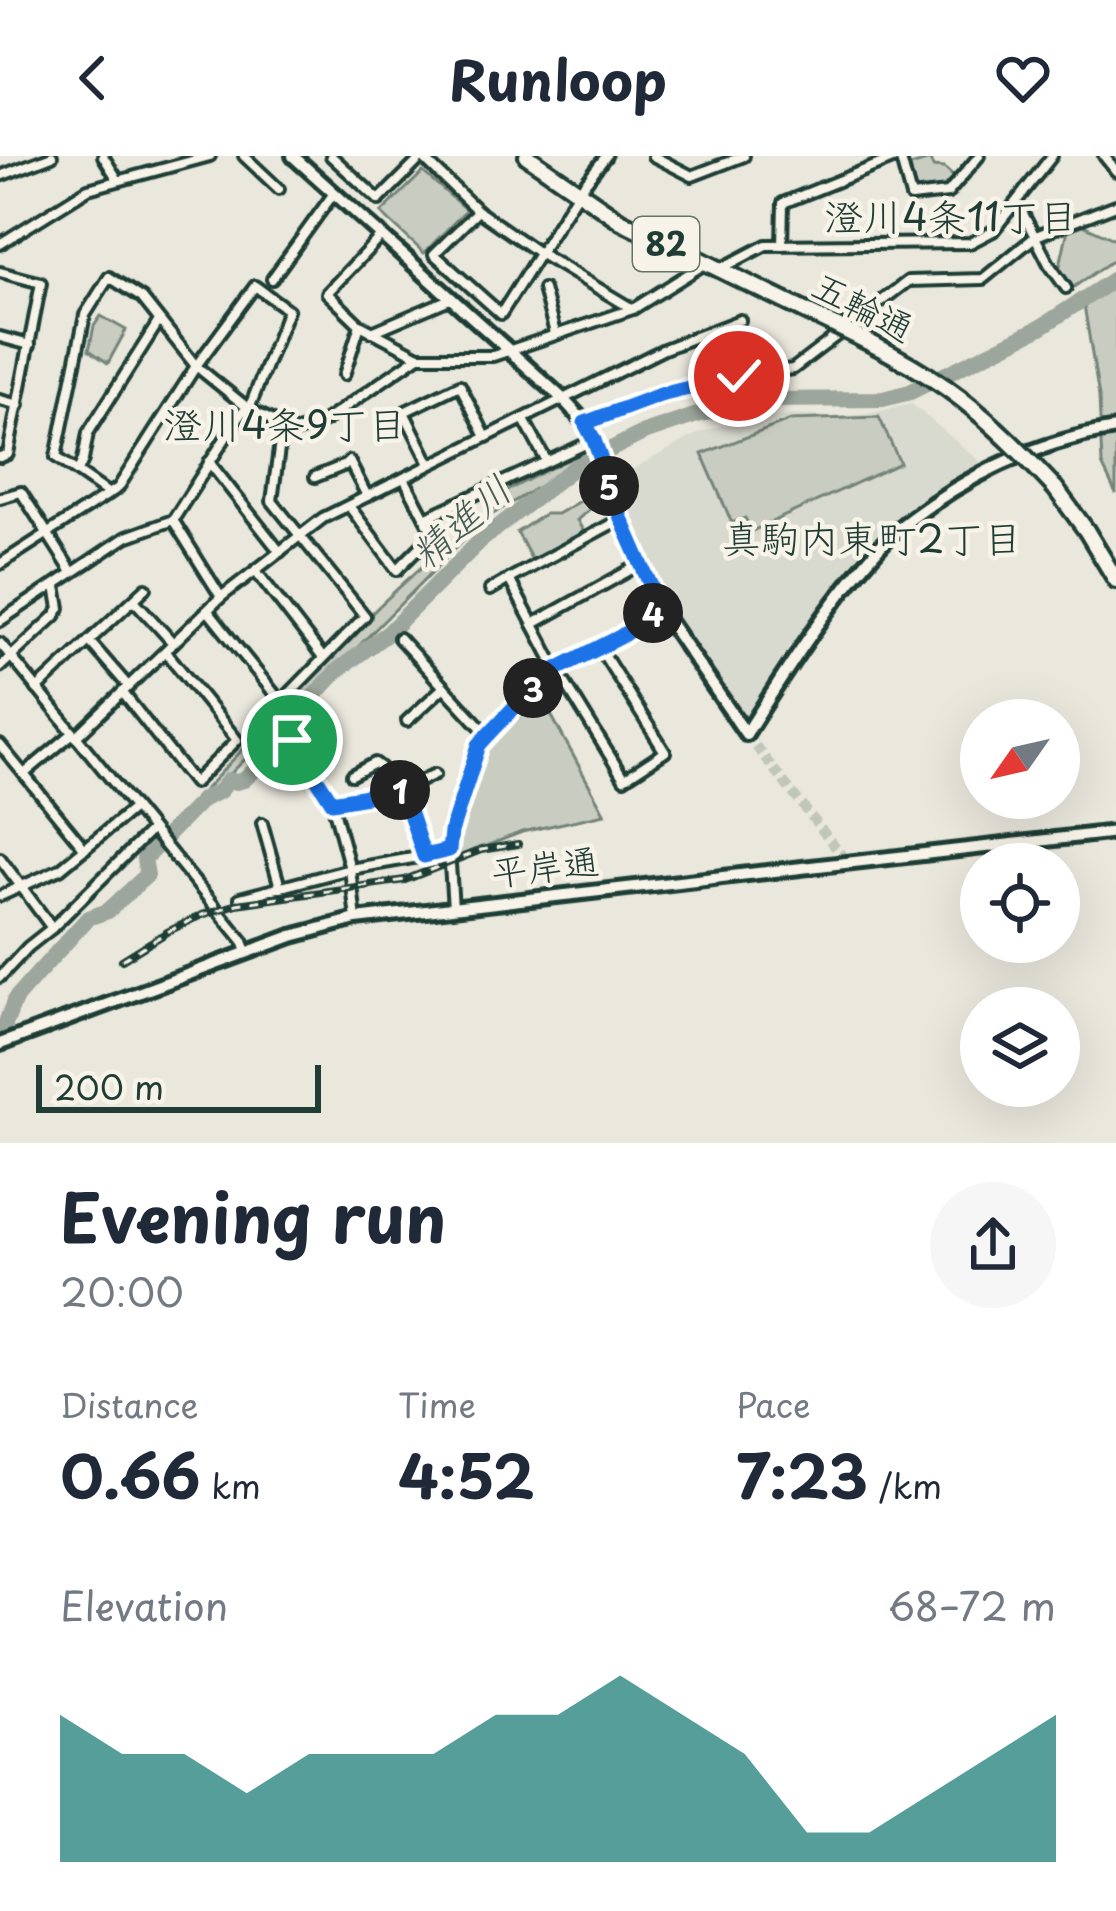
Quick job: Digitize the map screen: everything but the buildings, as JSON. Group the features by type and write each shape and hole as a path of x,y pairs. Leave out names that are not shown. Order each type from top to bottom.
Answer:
{"main road":[{"name":"五輪通","path":"527,156 621,220 889,352 959,397 1006,437 1054,488 1116,580"}],"street":[{"path":"0,176 52,156"},
{"path":"103,156 118,180"},
{"path":"0,244 88,189 173,160 210,156"},
{"path":"244,156 278,189"},
{"path":"293,156 585,423 661,609 746,734 797,652 889,537 968,480 1051,443 1116,429"},
{"path":"331,156 379,200 422,156 478,211 633,309"},
{"path":"478,211 434,254 501,314 606,156"},
{"path":"653,156 692,176 744,156"},
{"path":"782,245 783,203 900,156 910,197 948,193 980,156"},
{"path":"382,235 327,292 370,332 419,356 493,356 633,309 714,265 766,245 970,243 993,231 1052,156"},
{"path":"1104,156 1116,171"},
{"path":"272,279 334,193"},
{"path":"1017,202 1066,288"},
{"path":"585,423 660,395 793,369 908,281 983,279 1036,236 1116,206"},
{"path":"0,272 41,283 8,454 0,457"},
{"path":"109,494 56,457 85,315 109,278 142,298 196,366 249,409 295,432 326,421 419,356"},
{"path":"0,564 118,488 196,366 255,286 288,310 249,409 242,412 172,520 126,537 0,620"},
{"path":"543,289 555,333"},
{"path":"370,332 452,298"},
{"path":"25,774 126,690 221,597 323,518 664,349 740,320"},
{"path":"78,471 88,433 159,321"},
{"path":"344,375 360,325"},
{"path":"0,337 30,345"},
{"path":"430,464 404,412 441,394 460,385 486,437"},
{"path":"0,400 19,405"},
{"path":"524,420 546,460"},
{"path":"208,611 281,702 365,616 272,501 282,427"},
{"path":"425,518 546,460 595,443"},
{"path":"209,462 280,552"},
{"path":"315,478 350,462 367,496"},
{"path":"349,506 397,570 434,534 404,478"},
{"path":"0,498 21,492 72,572"},
{"path":"490,590 621,518"},
{"path":"172,520 221,597"},
{"path":"533,624 641,564"},
{"path":"256,571 323,658"},
{"path":"509,579 623,779 665,752 599,647"},
{"path":"0,667 56,616 60,608 56,585"},
{"path":"37,689 146,588"},
{"path":"134,600 173,644"},
{"path":"454,908 451,832 479,745 545,675 661,609"},
{"path":"399,638 488,735"},
{"path":"89,641 194,783 237,740 166,652"},
{"path":"0,643 248,952"},
{"path":"407,722 445,687"},
{"path":"292,740 332,802 350,869 356,919"},
{"path":"0,745 85,849"},
{"path":"352,775 375,763 392,776 402,790 424,856"},
{"path":"332,802 402,790 435,774"},
{"path":"0,896 60,869 134,808"},
{"path":"262,823 280,887"},
{"path":"0,977 153,832"},
{"name":"平岸通","path":"0,1044 292,936 356,919 1116,832"},
{"path":"240,898 350,869 449,850"},
{"path":"0,858 52,928"}],"shaded area":[{"path":"930,160 933,167 944,168 957,180 947,191 920,194 910,166"},
{"path":"423,172 466,210 424,253 381,213"},
{"path":"1081,224 1116,237 1116,258 1071,289 1059,270 1068,229"},
{"path":"1116,282 1116,494 1102,465 1099,397 1084,305"},
{"path":"101,316 126,330 108,363 89,350"},
{"path":"912,404 983,464 880,530 789,647 749,714 742,715 670,611 621,500 618,477 699,433 732,422 866,414"},
{"path":"879,417 900,463 752,531 745,518 732,523 702,454 791,420"},
{"path":"589,451 590,456 486,518 315,690 299,697 269,735 165,840 160,834 329,656 423,566 498,505 497,496"},
{"path":"588,496 591,508 577,520 586,536 534,564 517,532"},
{"path":"542,698 605,814 522,832 458,857 458,834 485,747"}],"waterway":[{"name":"精進川","path":"0,1038 15,999 88,918 108,911 147,875 144,859 203,799 229,780 244,780 262,763 269,745 338,670 388,633 479,542 572,469 641,434 697,415 765,400 883,399 910,392 1041,327 1116,278"}],"tunnel":[{"path":"746,734 847,862"}],"railway":[{"path":"122,960 169,931 237,904 405,880 481,850 518,844"}],"district":[{"name":"澄川4条11丁目","path":"951,217"},
{"name":"澄川4条9丁目","path":"285,425"},
{"name":"真駒内東町2丁目","path":"872,539"}],"route":[{"path":"292,740 332,802 402,790 424,856 449,850 479,745 545,675 620,637 661,609 585,423 660,395 739,376"}]}
